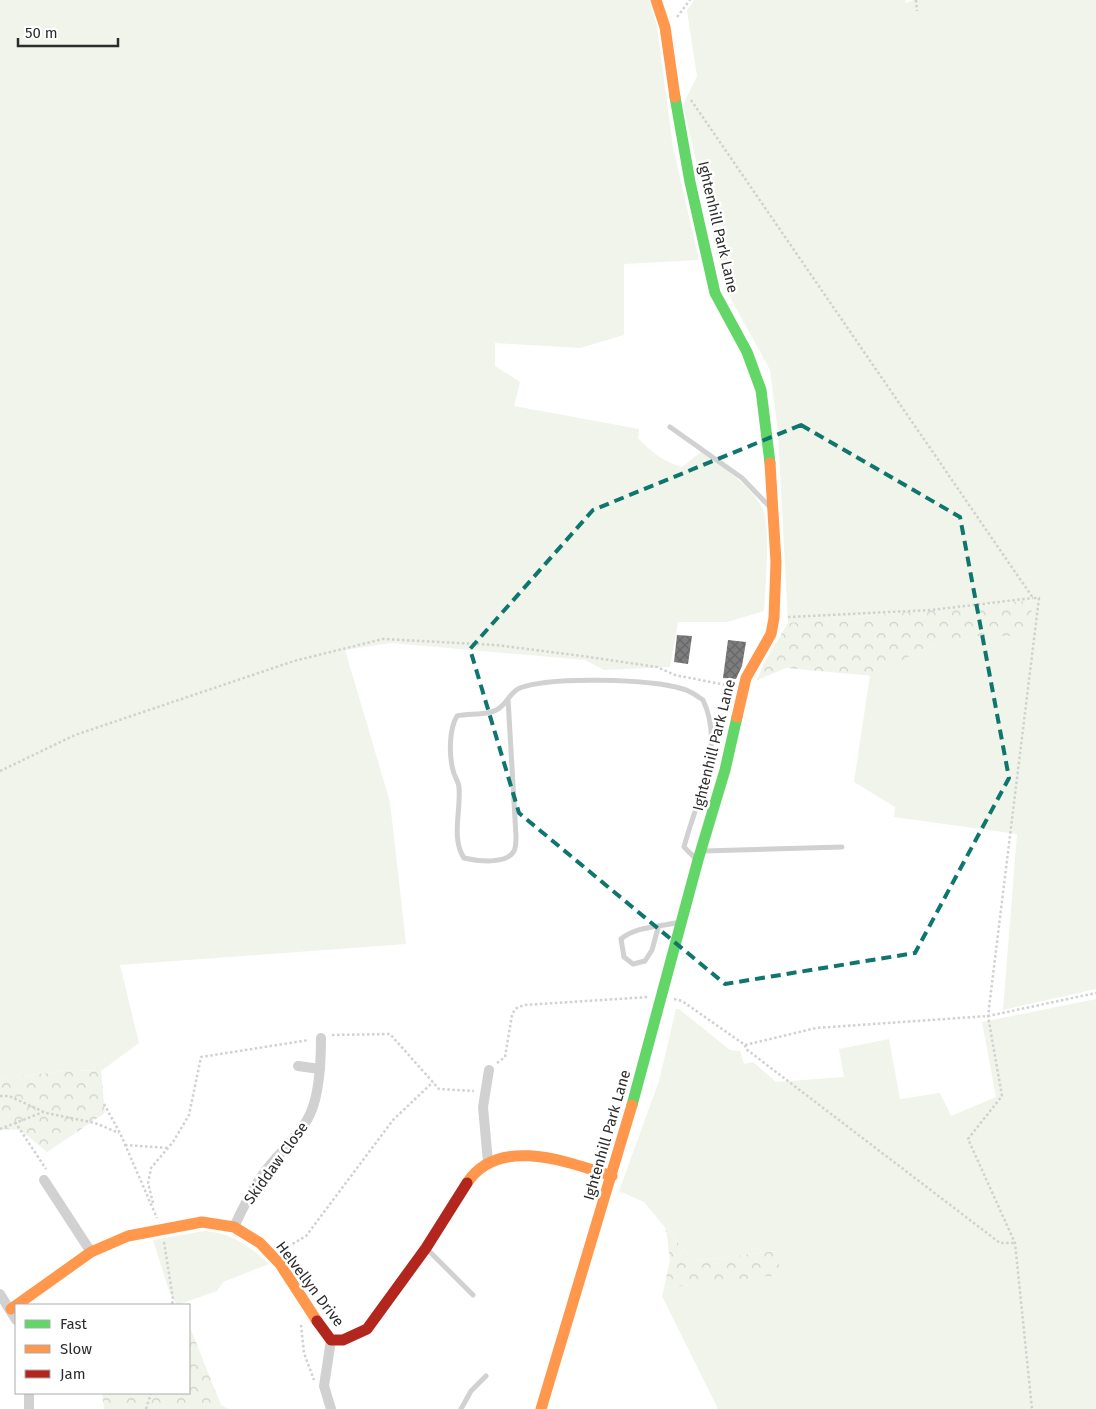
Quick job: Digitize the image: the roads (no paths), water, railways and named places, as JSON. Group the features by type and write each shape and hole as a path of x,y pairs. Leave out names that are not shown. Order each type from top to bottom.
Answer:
{"street":[{"name":"Ightenhill Park Lane","path":"541,1409 612,1176 683,921 699,855 725,770 746,678 770,634 774,618 776,562 769,448 761,390 747,352 715,293 690,182 670,70 665,27 656,0"},
{"name":"Skiddaw Close","path":"234,1227 243,1207 265,1171 285,1151 308,1119 320,1069 321,1038"},
{"path":"298,1066 320,1069"},
{"path":"489,1070 483,1107 488,1162 519,1156 557,1159 612,1176"},
{"name":"Helvellyn Drive","path":"17,1304 91,1252 128,1236 202,1222 234,1227 248,1235 271,1254 324,1333 331,1340 343,1340 366,1329 426,1248 474,1173 488,1162"},
{"path":"44,1187 91,1252"},
{"path":"0,1294 11,1308 15,1318"},
{"name":"Helvellyn Drive","path":"11,1308 15,1305"},
{"path":"331,1340 324,1375 326,1397 331,1409"},
{"path":"29,1394 29,1409"}],"lane":[{"path":"670,427 742,478 772,510"},
{"path":"508,698 516,836 515,850 510,857 502,859 474,860 464,858 459,850 459,788 452,771 452,724 457,716 497,710 508,698 518,688 541,683 632,682 683,689 703,700 713,729 710,761 684,847 699,855 842,846"},
{"path":"658,928 652,950 645,961 633,964 624,957 621,940 633,930 658,928 683,921"},
{"path":"426,1248 474,1295"},
{"path":"461,1409 471,1391 486,1376"}]}
